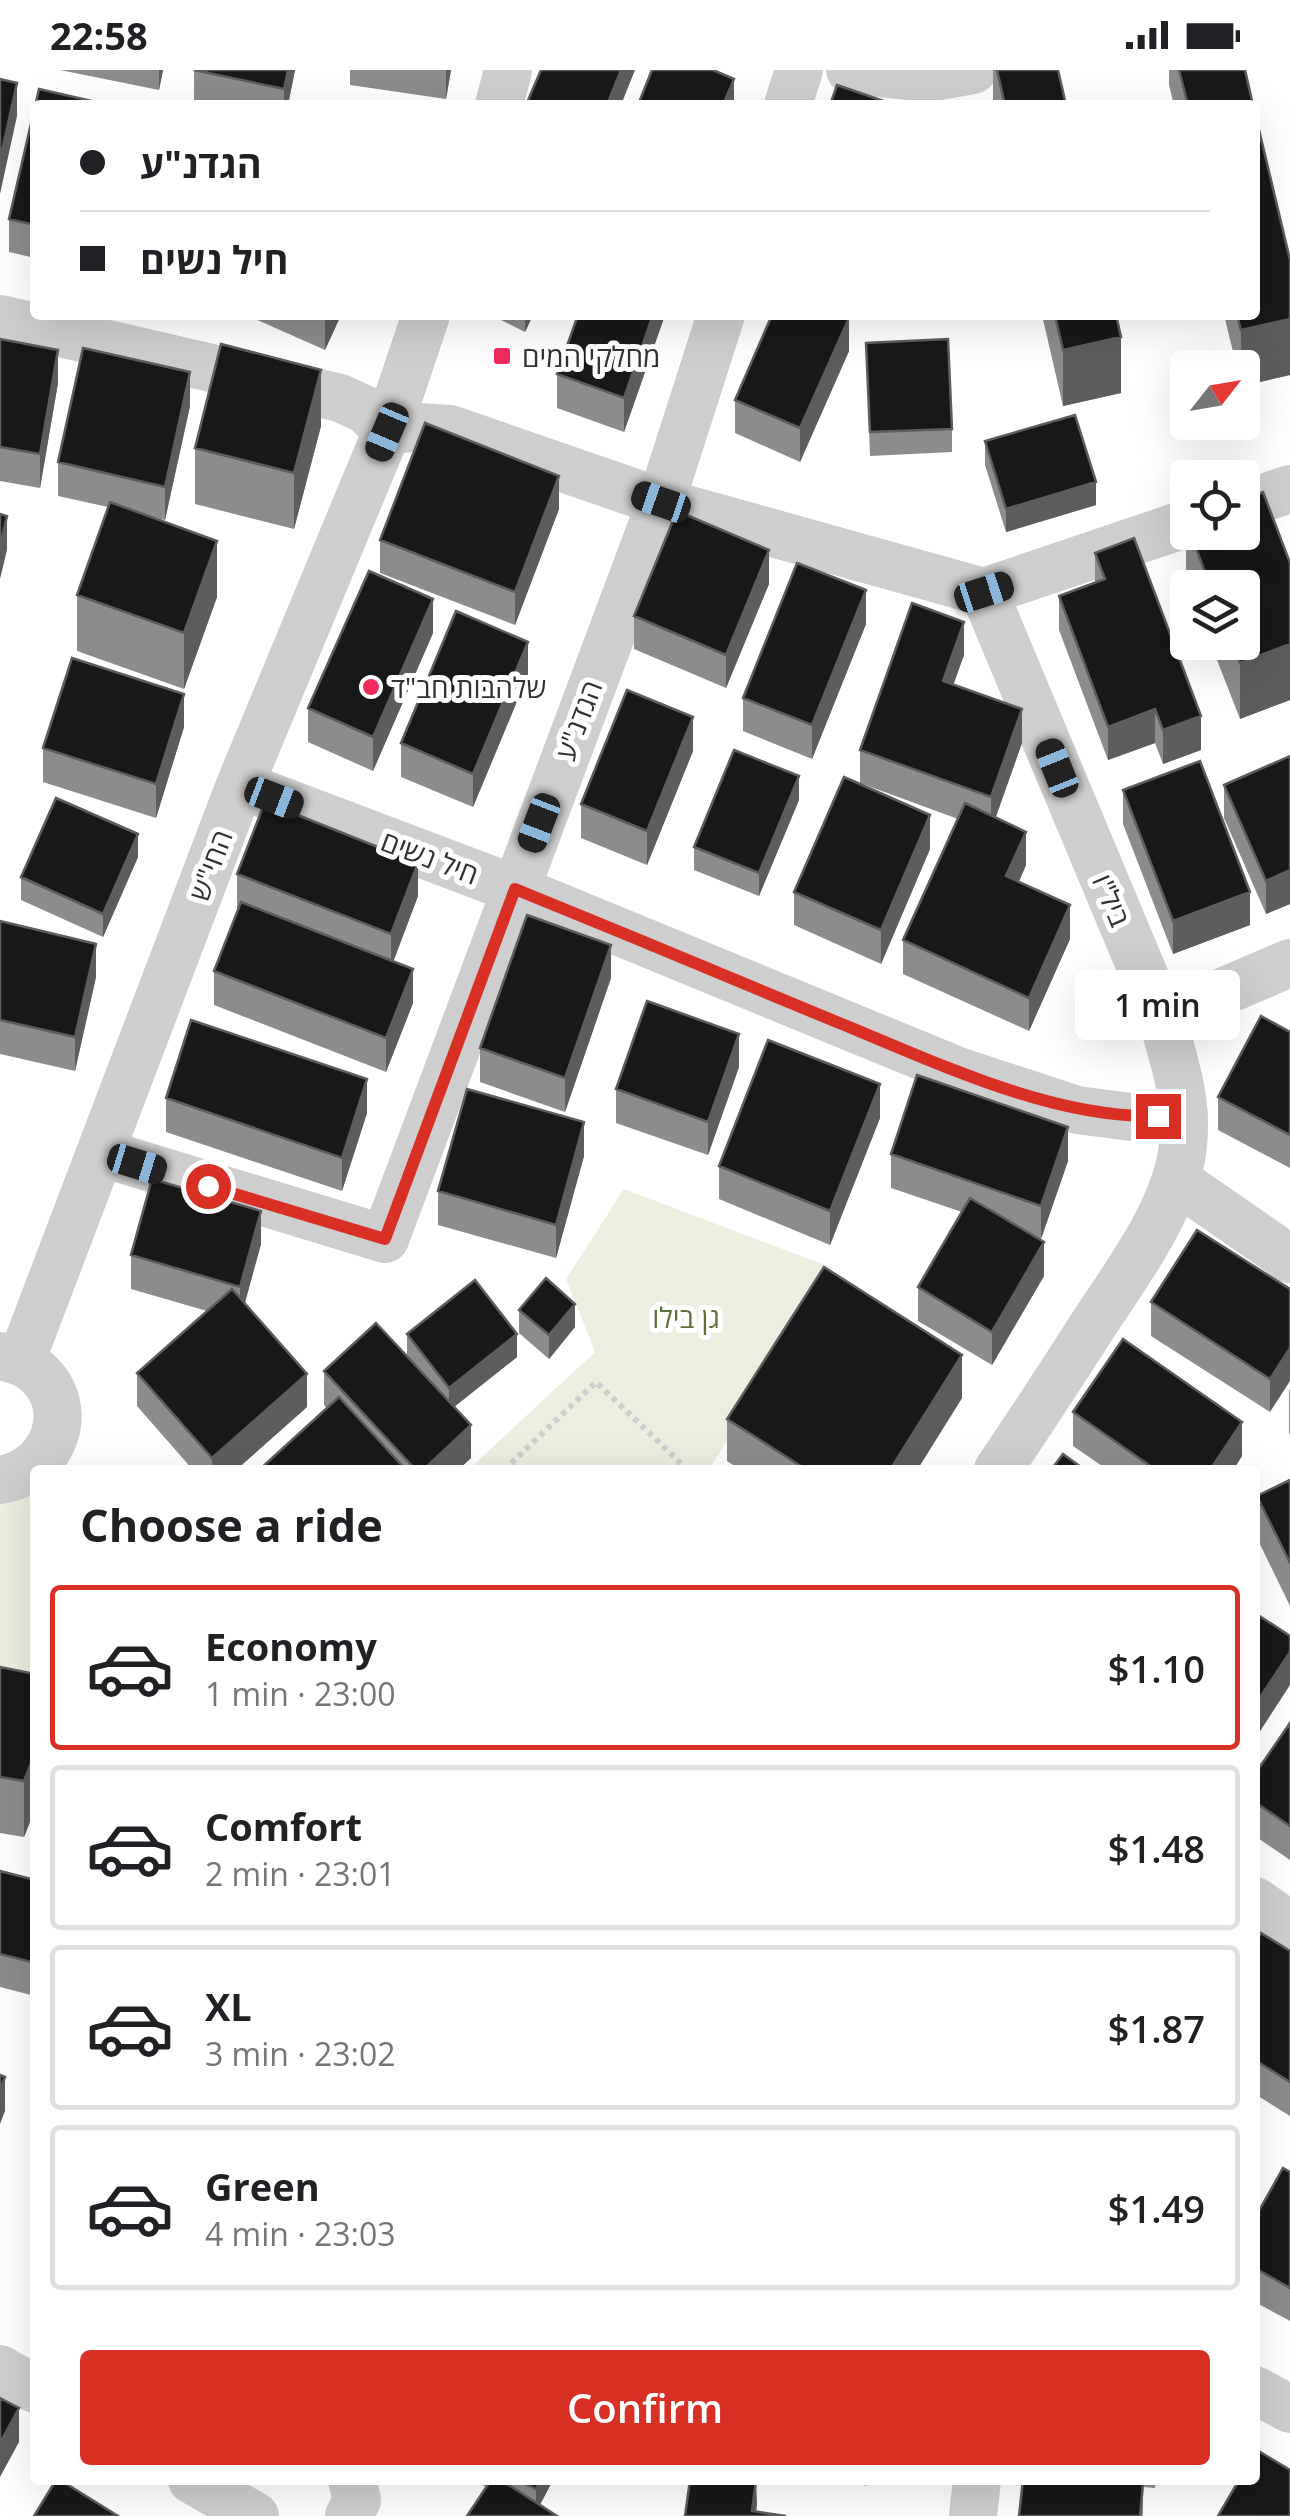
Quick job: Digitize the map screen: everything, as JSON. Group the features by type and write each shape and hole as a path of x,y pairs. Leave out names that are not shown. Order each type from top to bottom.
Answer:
{"street":[{"path":"500,100 508,70"},
{"path":"790,100 800,70"},
{"path":"850,70 927,78 973,70"},
{"path":"0,319 340,398 366,410 387,432 420,427 450,429 661,502 984,592 1170,529"},
{"name":"החי\"ש","path":"7,1358 21,1305 102,1153 240,785 387,432 424,320"},
{"name":"הגדנ\"ע","path":"102,1153 385,1239 661,502 719,320"},
{"path":"1260,498 1290,489"},
{"name":"ביל\"ו","path":"984,592 1162,1018 1178,1073 1184,1114 1176,1180 1143,1249 1001,1465"},
{"name":"חיל נשים","path":"240,785 515,889 958,1071 1076,1110 1131,1116 1184,1114"},
{"path":"1162,1018 1290,962"},
{"path":"1176,1180 1290,1259"},
{"path":"7,1358 36,1371 50,1388 57,1408 57,1430 49,1452 34,1465"},
{"path":"1260,1905 1290,1925"},
{"path":"0,2369 30,2387"},
{"path":"1260,2393 1290,2409"},
{"path":"201,2485 255,2516"},
{"path":"349,2516 357,2500 353,2485"},
{"path":"973,2516 976,2485"}],"path":[{"path":"509,1465 596,1382 683,1465"}],"green space":[{"name":"גן בילו","path":"624,1189 833,1268 712,1465 473,1465 595,1352 566,1279"},
{"path":"30,1496 30,1691 0,1673 0,1505"}],"building":[{"path":"194,70 288,70 284,89"},
{"path":"541,70 621,70 609,100 528,100"},
{"path":"652,70 713,70 734,79 725,100 640,100"},
{"path":"997,70 1058,70 1065,100 1004,100"},
{"path":"1179,70 1245,70 1252,100 1187,100"},
{"path":"0,79 17,83 0,160"},
{"path":"837,85 880,100 832,100"},
{"path":"39,89 87,100 36,100"},
{"path":"30,128 30,224 9,219"},
{"path":"1260,134 1290,260 1290,319 1241,330 1238,320 1260,320"},
{"path":"576,320 651,320 624,398 557,374"},
{"path":"770,320 848,320 800,428 735,400"},
{"path":"1056,320 1117,320 1121,337 1063,350"},
{"path":"0,339 58,350 40,454 0,447"},
{"path":"948,339 952,429 870,432 866,343"},
{"path":"221,344 321,370 294,473 195,448"},
{"path":"83,348 190,372 165,487 58,462"},
{"path":"1075,415 1096,482 1006,509 985,441"},
{"path":"425,423 559,476 515,592 380,540"},
{"path":"1263,492 1290,563 1290,644 1260,655 1260,570 1204,570 1197,550 1260,550"},
{"path":"110,502 217,541 184,633 77,595"},
{"path":"677,511 769,550 726,655 634,616"},
{"path":"0,514 7,516 0,546"},
{"path":"1134,538 1170,634 1170,660 1180,660 1201,716 1163,730 1155,709 1108,727 1059,596 1105,579 1095,553"},
{"path":"797,563 866,590 812,725 743,698"},
{"name":"שלהבות חב\"ד","path":"369,571 433,599 373,737 308,708"},
{"path":"912,603 964,622 943,681 1022,709 991,797 860,750"},
{"path":"456,611 528,642 473,774 401,743"},
{"path":"72,658 184,694 156,784 43,748"},
{"path":"627,690 693,717 647,831 581,804"},
{"path":"734,750 799,776 759,873 694,847"},
{"path":"1290,756 1290,870 1266,881 1224,785"},
{"path":"1200,761 1250,892 1173,921 1123,790"},
{"path":"844,777 930,815 881,930 794,892"},
{"path":"56,798 138,834 103,914 21,877"},
{"path":"265,802 418,863 391,934 237,874"},
{"path":"965,803 1026,832 1006,876 1070,905 1029,998 903,940"},
{"path":"241,902 413,969 386,1038 214,971"},
{"path":"527,915 611,945 565,1078 480,1048"},
{"path":"0,921 96,944 75,1037 0,1020"},
{"path":"647,1001 739,1034 708,1122 616,1089"},
{"path":"1261,1016 1290,1032 1290,1135 1218,1097"},
{"path":"191,1020 367,1079 342,1158 166,1098"},
{"path":"768,1040 880,1084 830,1211 719,1166"},
{"path":"917,1075 1068,1127 1041,1206 891,1154"},
{"path":"467,1089 584,1122 556,1225 438,1191"},
{"path":"152,1179 261,1211 240,1287 131,1255"},
{"path":"970,1198 1044,1242 992,1332 918,1287"},
{"path":"1197,1230 1290,1289 1290,1348 1270,1379 1151,1302"},
{"path":"824,1267 962,1355 893,1465 799,1465 727,1419"},
{"path":"546,1278 575,1304 549,1335 519,1310"},
{"path":"475,1280 517,1334 449,1388 407,1334"},
{"path":"232,1289 307,1374 212,1458 137,1373"},
{"path":"376,1323 471,1425 428,1465 411,1465 324,1371"},
{"path":"1123,1339 1242,1422 1213,1465 1149,1465 1073,1412"},
{"path":"339,1397 401,1465 264,1465"},
{"path":"1063,1454 1078,1465 1055,1465"},
{"path":"1290,1480 1290,1563 1260,1502 1260,1495"},
{"path":"1260,1616 1290,1636 1290,1652 1260,1697"},
{"path":"0,1667 30,1673 30,1766 24,1781 0,1777"},
{"path":"1290,1723 1290,1826 1260,1805 1260,1767"},
{"path":"0,1871 30,1879 30,1962 0,1954"},
{"path":"1260,1935 1290,1951 1290,2082 1260,2063"},
{"path":"1283,2168 1290,2172 1290,2288 1260,2271 1260,2209"},
{"path":"0,2398 19,2408 0,2443"},
{"path":"1260,2452 1290,2470 1290,2516 1218,2516 1236,2485 1260,2485"},
{"path":"53,2485 68,2485 118,2516 34,2516"},
{"path":"488,2485 509,2485 557,2516 467,2516"},
{"path":"689,2485 755,2485 752,2511 786,2516 685,2516"},
{"path":"1022,2485 1143,2485 1140,2516 1019,2516"}],"place":[{"name":"מחלקי המים","path":"502,356"},
{"name":"שלהבות חב\"ד","path":"371,687"}],"route":[{"path":"208,1186 385,1239 515,889 958,1071 1076,1110 1158,1116"}]}
